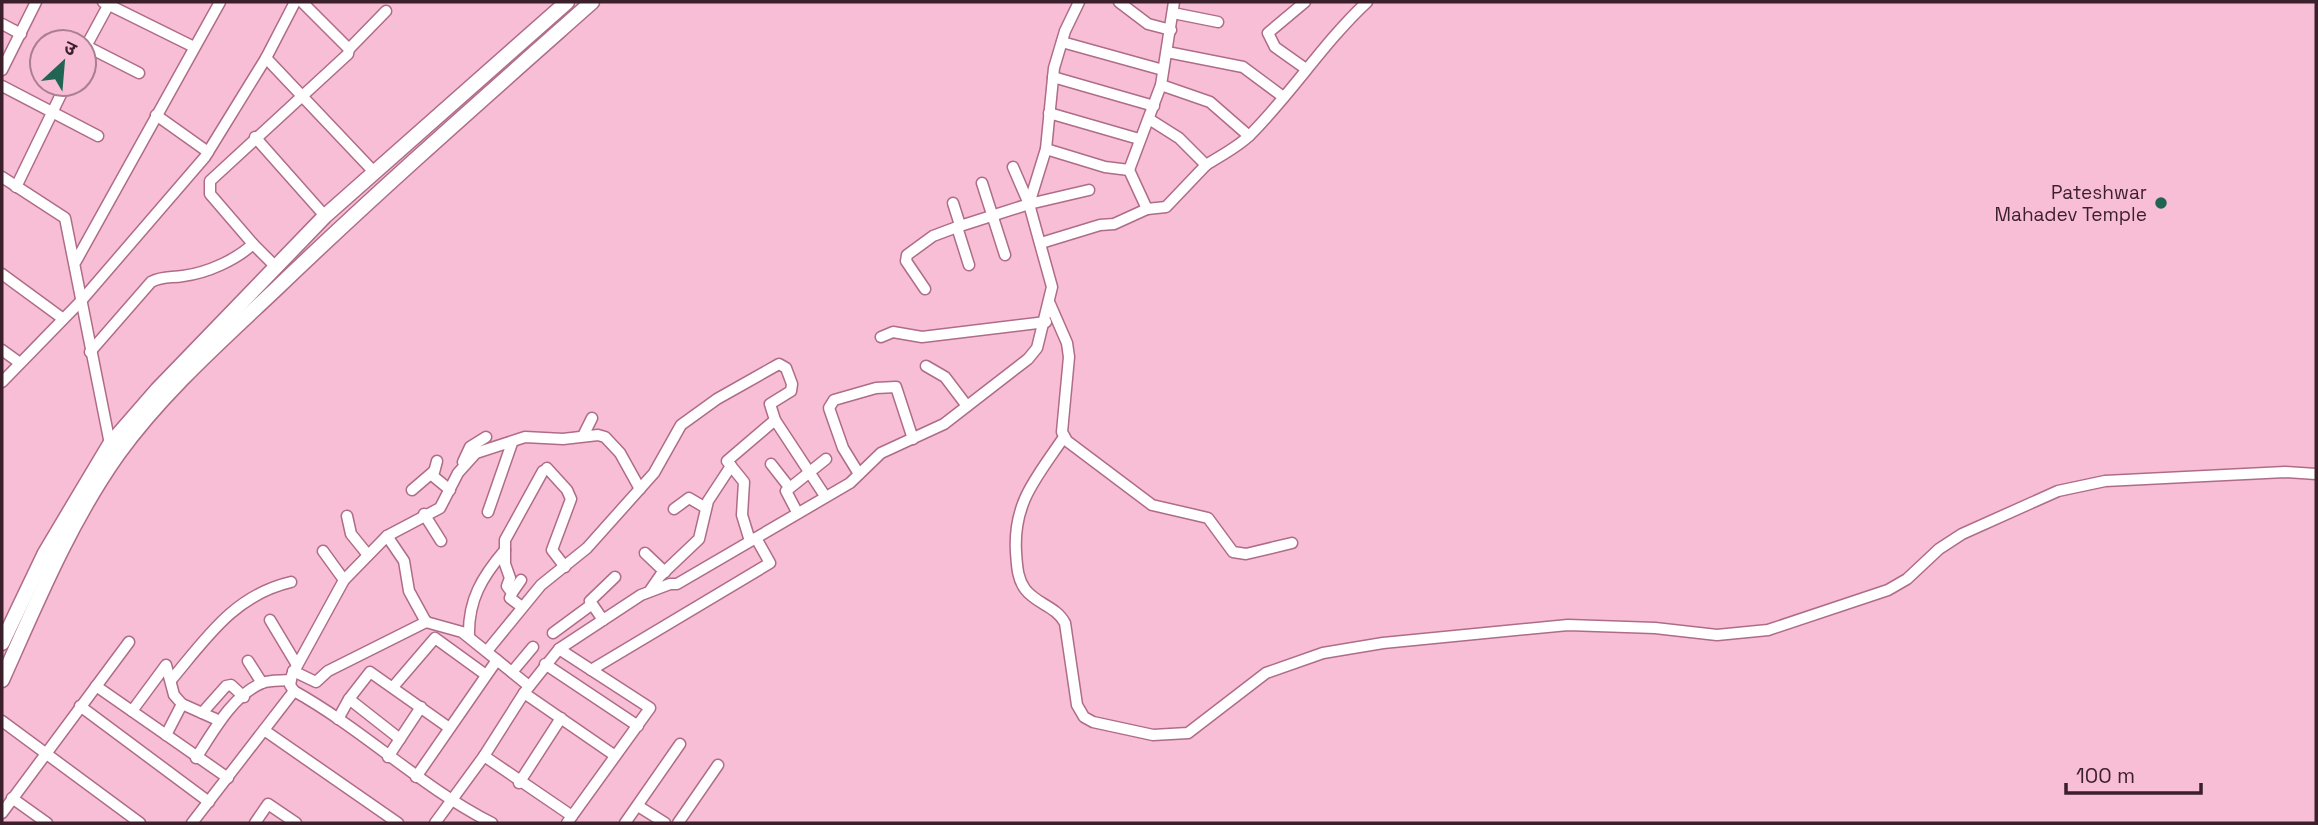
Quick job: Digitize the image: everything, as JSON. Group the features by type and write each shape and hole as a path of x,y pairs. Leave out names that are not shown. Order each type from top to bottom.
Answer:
{"main road":[{"path":"2,643 45,553 110,444 191,352 325,216 567,2"},
{"path":"2,680 54,566 88,506 118,455 162,401 363,205 592,2"}],"street":[{"path":"76,261 220,2"},
{"path":"2,382 81,301 208,152 266,58 295,2"},
{"path":"302,2 349,48"},
{"path":"1029,204 1045,149 1053,77 1062,42 1079,2"},
{"path":"1119,2 1155,26 1169,30"},
{"path":"1305,2 1268,33 1275,47 1306,69"},
{"path":"1041,243 1100,225 1114,224 1147,209 1166,207 1206,165 1249,136 1346,20 1367,2"},
{"path":"2,70 21,34 33,3"},
{"path":"95,28 107,3 194,47"},
{"path":"1147,209 1129,170 1161,85 1157,68 1167,52 1174,7 1218,22"},
{"path":"275,266 209,194 208,187 213,176 344,61 349,48 386,11"},
{"path":"2,24 21,34"},
{"path":"1062,42 1157,68"},
{"path":"1167,52 1243,67 1282,96"},
{"path":"98,54 139,74"},
{"path":"266,58 375,173"},
{"path":"1053,77 1152,105"},
{"path":"1161,85 1210,102 1249,136"},
{"path":"2,86 51,114 98,136"},
{"path":"16,187 59,98"},
{"path":"1049,113 1139,139"},
{"path":"156,115 208,152"},
{"path":"1149,119 1180,138 1206,165"},
{"path":"256,137 325,216"},
{"path":"1045,149 1105,167 1129,170"},
{"path":"651,589 677,584 825,496 859,474 881,453 944,424 1028,359 1041,340 1052,287 1029,204 1013,167"},
{"path":"2,177 65,218 76,261 90,352 110,444"},
{"path":"982,183 1004,255"},
{"path":"925,289 906,261 907,255 933,236 991,214 1089,190"},
{"path":"953,203 969,265"},
{"path":"90,352 151,282 160,277 195,273 237,257 253,244"},
{"path":"2,274 62,318"},
{"path":"1050,304 1067,343 1069,357 1063,437 1018,510 1015,531 1020,580 1035,599 1058,612 1065,623 1077,705 1084,717 1093,722 1163,736 1194,730 1255,680 1323,653 1383,643 1568,625 1655,628 1717,635 1768,630 1888,590 1907,579 1939,549 1962,534 2058,491 2105,481 2316,474"},
{"path":"881,337 893,332 922,337 1046,322"},
{"path":"2,350 20,363"},
{"path":"487,651 541,585 587,548 658,469 681,425 716,399 779,364 786,368 792,388 770,404 775,420 825,496"},
{"path":"926,366 945,377 967,406"},
{"path":"859,474 841,445 829,408 834,400 876,388 896,387 913,439"},
{"path":"583,436 592,418"},
{"path":"591,670 770,563 753,540 742,515 744,482 731,466 729,458 775,420"},
{"path":"458,473 476,453 526,437 563,439 598,435 612,443 640,489"},
{"path":"192,823 264,730 344,580 387,536 424,514 440,508 470,447 486,437"},
{"path":"1063,437 1152,505 1166,511 1208,518 1233,552 1246,554 1292,543"},
{"path":"488,512 512,443"},
{"path":"797,512 786,494 789,487 825,459"},
{"path":"771,464 789,487"},
{"path":"435,823 484,756 545,664 559,649 651,589 699,539 706,508 731,466"},
{"path":"412,490 435,467 434,478 450,490"},
{"path":"512,593 507,586 510,579 505,568 506,536 545,470 567,490 571,499 552,550 565,567"},
{"path":"674,509 689,498 706,508"},
{"path":"424,514 441,541"},
{"path":"347,516 351,534 368,555"},
{"path":"387,536 404,561 409,591 426,622"},
{"path":"469,636 469,616 478,585 505,550"},
{"path":"323,551 344,580"},
{"path":"645,553 665,572"},
{"path":"603,620 591,605 592,597 615,577"},
{"path":"521,580 510,598 522,607"},
{"path":"172,679 227,614 247,598 271,587 291,582"},
{"path":"553,633 591,605"},
{"path":"270,620 293,677 338,719 451,802 492,823"},
{"path":"196,758 220,721 244,696 262,683 293,677 316,682 328,671 426,622 438,623 469,636 561,718 614,754"},
{"path":"393,687 435,638 486,675"},
{"path":"2,813 129,642"},
{"path":"512,672 533,647"},
{"path":"484,756 569,820 614,754 638,726 650,708 559,649"},
{"path":"416,777 448,727 497,660"},
{"path":"248,661 262,683"},
{"path":"545,664 638,726"},
{"path":"132,711 166,665 172,679 174,695 181,704 220,721"},
{"path":"338,719 349,699 370,672 448,727"},
{"path":"202,713 226,686 231,685 244,696"},
{"path":"96,686 228,778"},
{"path":"349,699 400,739"},
{"path":"166,735 181,704"},
{"path":"80,706 209,802"},
{"path":"388,757 421,707"},
{"path":"520,783 561,718"},
{"path":"2,721 140,823"},
{"path":"264,730 398,823"},
{"path":"625,823 680,744"},
{"path":"678,823 718,765"},
{"path":"12,798 47,823"},
{"path":"255,823 268,804 296,823"},
{"path":"638,806 665,823"}],"place":[{"name":"Pateshwar Mahadev Temple","path":"2161,203"}]}
